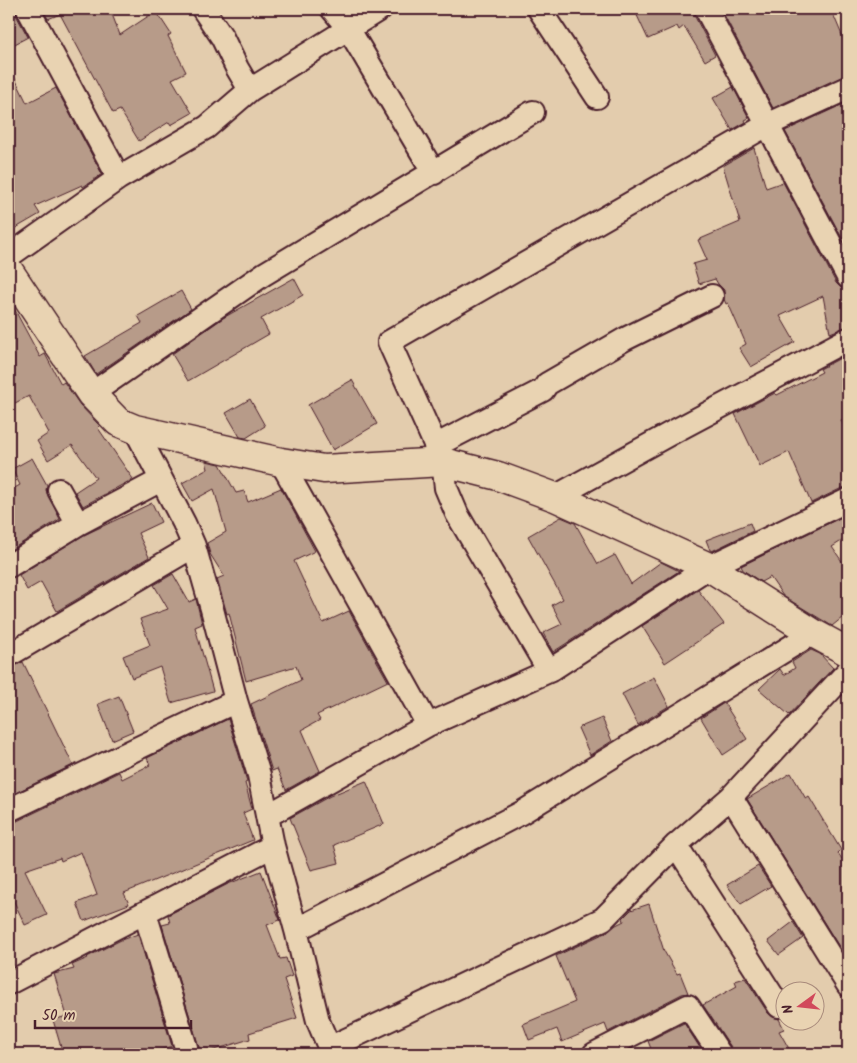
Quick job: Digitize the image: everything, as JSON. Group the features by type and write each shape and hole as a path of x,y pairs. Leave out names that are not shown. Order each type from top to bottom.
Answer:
{"street":[{"path":"28,9 120,178"},
{"path":"203,9 222,37 236,68 250,90"},
{"path":"332,9 348,28 434,173"},
{"path":"9,256 120,178 207,127 250,90 380,9"},
{"path":"540,9 597,97"},
{"path":"706,9 848,277"},
{"path":"549,671 457,514 446,488 439,454 389,342 767,125 848,88"},
{"path":"91,394 264,274 533,112"},
{"path":"9,271 91,394 118,422 135,429 281,462 324,469 439,454 543,390 548,384 625,339 712,296"},
{"path":"555,497 848,339"},
{"path":"135,429 194,546 258,775 273,846 318,1021 330,1051 602,919 676,845 730,797 848,671"},
{"path":"439,454 555,497 709,567 812,633 848,652"},
{"path":"281,462 428,726"},
{"path":"9,566 78,524 162,480"},
{"path":"59,490 78,524"},
{"path":"267,816 428,726 549,671 709,567 848,500"},
{"path":"9,656 194,546"},
{"path":"296,930 521,813 812,633"},
{"path":"9,810 236,701"},
{"path":"730,797 848,985"},
{"path":"676,845 774,998"},
{"path":"9,983 273,846"},
{"path":"145,914 188,1054"},
{"path":"594,1054 688,1006 720,1054"}],"building":[{"path":"9,9 15,9 16,15 28,37 9,47"},
{"path":"43,9 110,9 120,35 156,11 171,34 168,36 186,72 172,79 192,113 171,125 169,122 139,141 120,110 113,113 60,14 48,19"},
{"path":"634,9 693,9 694,15 715,55 705,61 684,26 679,30 677,26 648,39"},
{"path":"721,9 831,9 844,40 848,38 848,75 773,108"},
{"path":"9,66 27,103 56,88 102,174 83,187 82,185 35,206 40,214 9,232"},
{"path":"733,87 749,118 745,120 746,122 732,130 713,98"},
{"path":"848,102 848,249 785,131"},
{"path":"754,148 766,188 783,182 836,283 841,288 848,290 848,326 830,333 823,296 780,316 795,342 751,367 739,348 746,344 728,303 726,304 724,290 715,279 699,284 693,264 707,260 698,240 740,222 723,166"},
{"path":"294,278 303,295 261,319 269,334 188,381 172,354 223,318"},
{"path":"181,291 191,309 96,374 85,356 142,323 138,316"},
{"path":"9,299 40,357 45,354 61,384 64,382 80,405 100,426 98,428 133,479 83,506 75,492 96,478 72,445 48,460 37,441 49,433 29,396 9,406"},
{"path":"848,354 848,415 841,420 848,436 848,487 811,503 789,452 760,466 735,414 775,393 777,395 822,372 820,369"},
{"path":"352,380 377,424 333,450 308,405"},
{"path":"250,399 265,426 246,438 240,437 226,413"},
{"path":"32,458 47,485 48,496 60,519 9,551 9,491 20,485 12,469"},
{"path":"206,461 220,464 236,493 244,491 248,502 281,488 315,551 294,561 323,623 349,611 388,681 317,715 320,720 302,730 320,771 286,790 277,769 272,771 251,704 301,680 296,666 246,681 229,613 227,614 217,579 224,576 210,554 207,543 226,532 214,489 192,501 182,483 208,469"},
{"path":"152,503 161,522 138,533 149,557 57,611 41,582 27,590 19,575 84,535"},
{"path":"848,514 848,537 832,547 848,570 848,613 832,626 783,596 770,577 761,582 743,570 741,566"},
{"path":"561,517 575,523 598,564 615,555 631,584 661,562 679,571 553,652 543,633 562,624 552,605 563,599 528,536"},
{"path":"750,523 753,531 712,551 710,550 706,540"},
{"path":"173,574 189,602 196,599 202,624 195,627 213,691 171,703 160,667 132,678 123,656 150,645 140,619 168,609 154,585"},
{"path":"698,590 724,624 665,663 642,626"},
{"path":"811,650 820,654 833,668 789,715 759,689 780,669 784,675 795,668 792,662"},
{"path":"23,662 73,765 9,796 9,668"},
{"path":"654,677 669,706 638,725 622,694"},
{"path":"119,696 133,731 112,740 98,704"},
{"path":"724,703 747,739 723,755 701,718"},
{"path":"602,718 612,741 590,755 578,728"},
{"path":"228,719 247,782 245,783 252,809 243,813 253,840 124,893 129,904 84,921 77,903 97,895 81,852 61,861 60,858 25,870 47,915 25,925 9,891 9,823 15,822 119,772 122,779 150,765 147,758"},
{"path":"791,773 806,799 809,797 841,850 838,853 848,868 848,961 747,799"},
{"path":"366,781 384,824 334,845 339,863 311,870 290,818 330,796"},
{"path":"758,866 771,886 741,904 727,885"},
{"path":"261,871 280,920 267,925 280,959 286,958 292,976 284,979 297,1018 249,1033 250,1039 201,1054 162,925 170,923 168,915 228,884"},
{"path":"649,904 664,951 677,974 680,973 688,993 682,994 608,1032 605,1024 562,1042 557,1029 529,1040 523,1024 575,1002 556,956 609,931 624,921 623,918 631,910"},
{"path":"793,922 803,938 779,955 768,941"},
{"path":"138,934 172,1046 147,1054 63,1054 53,1020 67,1016 54,974 74,969 72,965 121,940"},
{"path":"745,978 768,1013 774,1017 774,1030 782,1030 779,1031 792,1054 733,1054 731,1047 703,1005 737,986 735,981"},
{"path":"684,1023 704,1054 653,1054 648,1041"}]}
